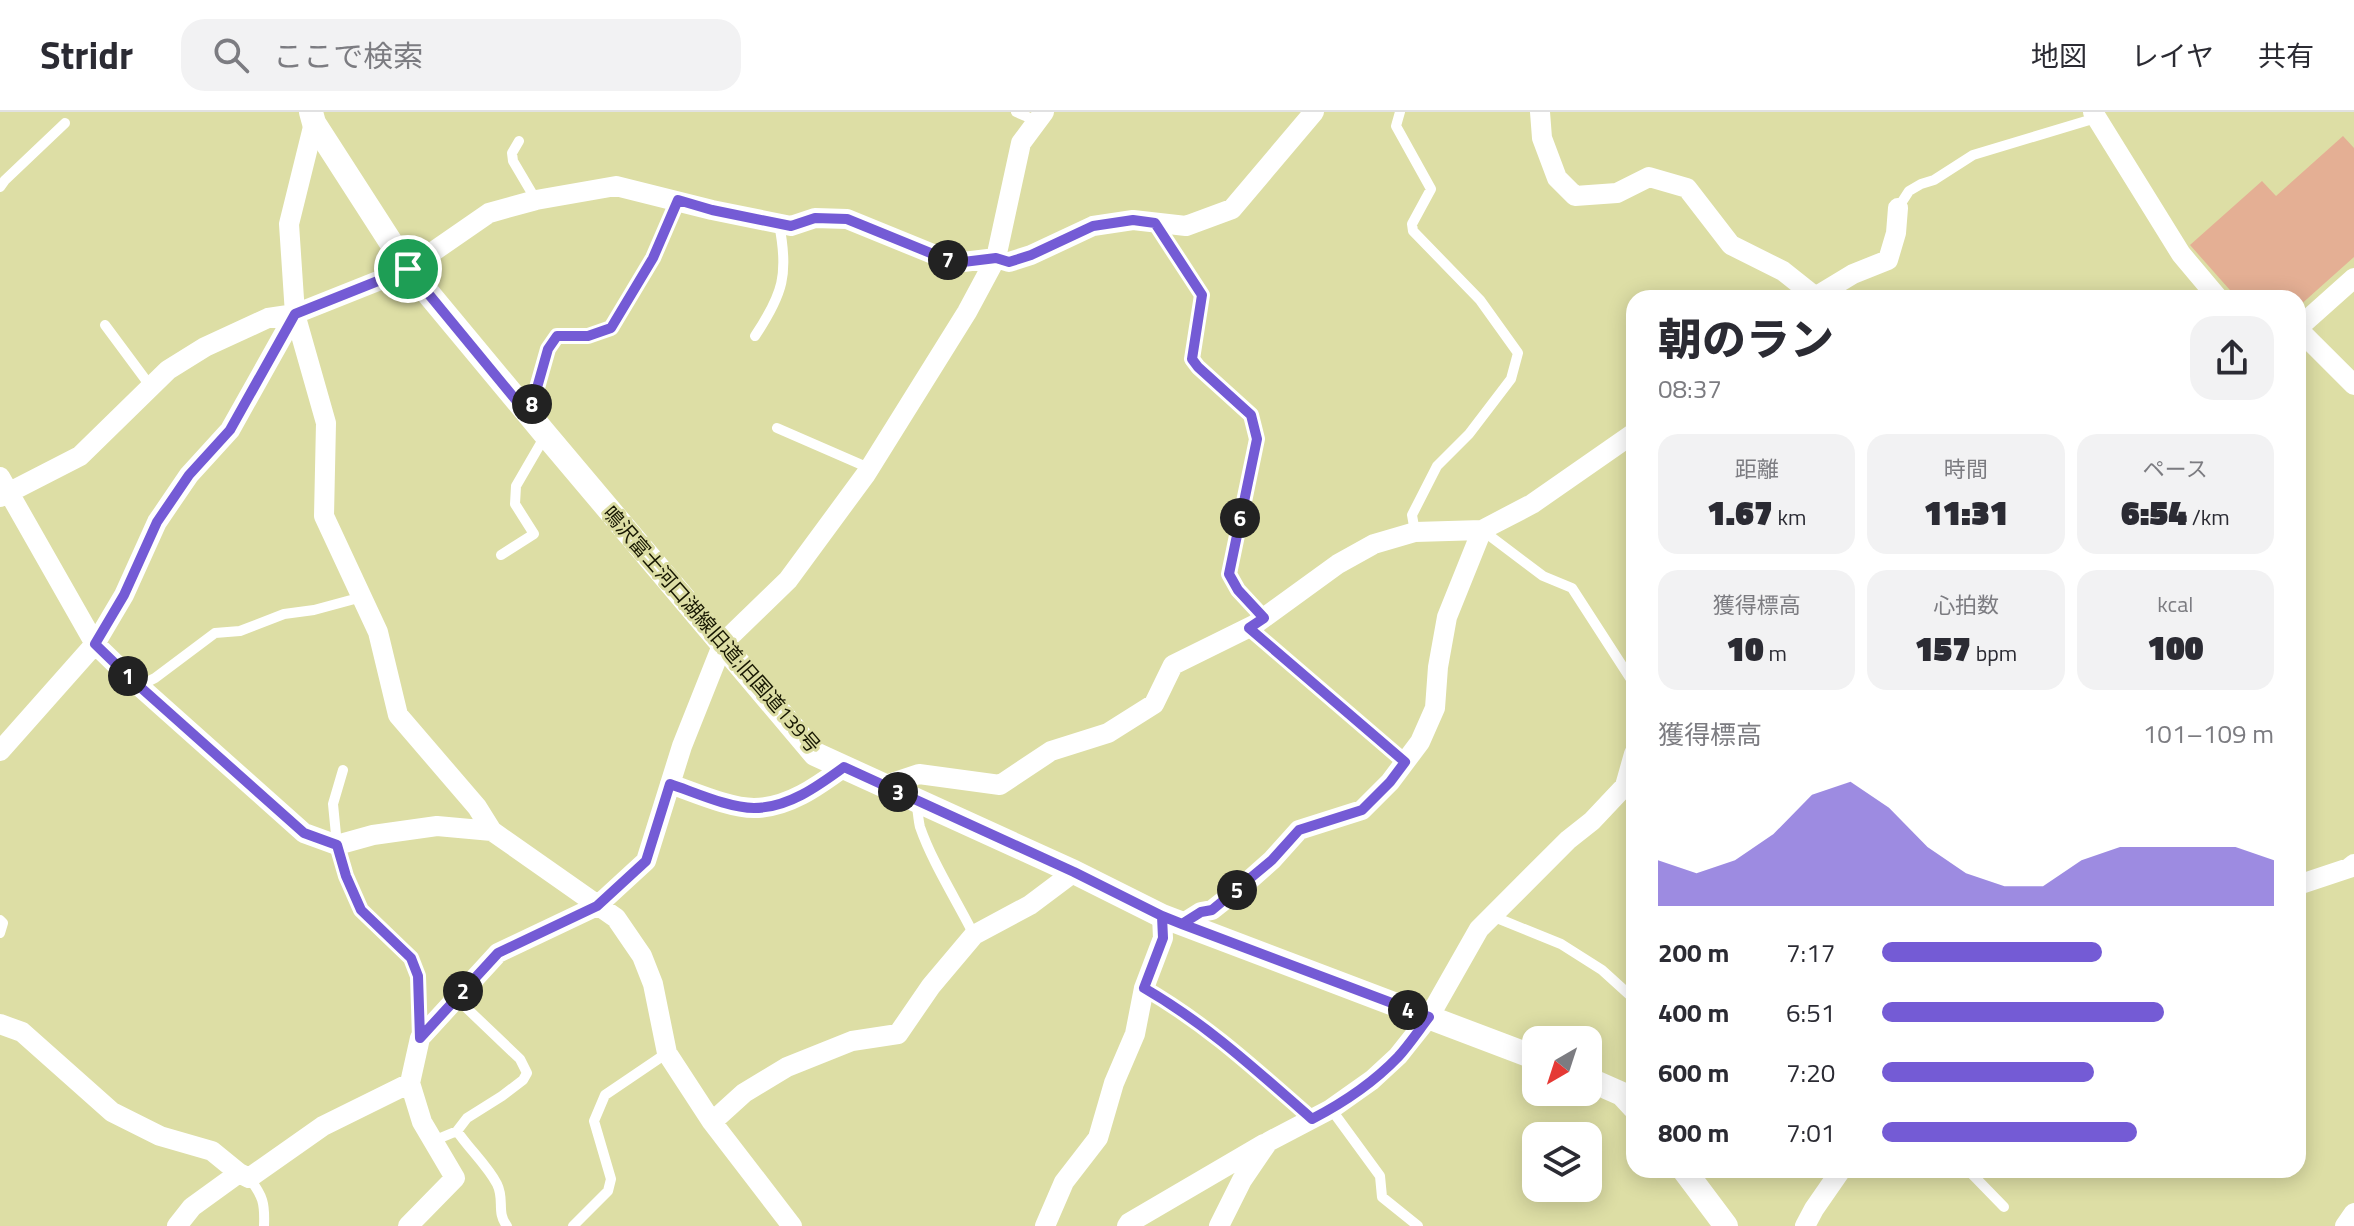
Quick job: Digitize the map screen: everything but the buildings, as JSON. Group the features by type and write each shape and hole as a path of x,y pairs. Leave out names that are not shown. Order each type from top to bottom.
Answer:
{"street":[{"path":"492,831 437,826 373,835 337,845 304,833 95,644 4,489 80,456 168,370 205,347 268,318 295,314 408,269 489,213 536,200 616,186 791,226 815,218 847,219 955,263 996,258 1009,262 1093,226 1133,220 1186,226 1232,209 1314,112"},
{"path":"1540,112 1542,138 1557,178 1575,196 1617,193 1649,177 1687,188 1731,245 1783,271 1804,290"},
{"path":"2094,115 2181,254 2211,290"},
{"path":"312,117 289,224 295,314 326,423 324,516 378,632 398,715 477,807 492,831 616,918 642,956 653,984 667,1053 712,1122 792,1226"},
{"name":"鳴沢富士河口湖線旧道;旧国道139号","path":"312,117 408,269 815,754 1172,920 1522,1053"},
{"path":"415,1223 455,1178 422,1122 410,1083 420,1038 498,953 597,906 646,861 682,746 723,643 788,580 869,468 967,312 996,258 1021,143 1041,117"},
{"path":"1822,290 1888,260 1896,233 1898,208"},
{"path":"2306,321 2354,278"},
{"path":"0,751 95,644 124,595 157,522 189,475 230,430 295,314"},
{"path":"2306,336 2354,385"},
{"path":"883,786 919,774 1000,785 1051,751 1108,733 1120,726 1154,704 1173,665 1256,623 1338,564 1374,544 1415,532 1482,530 1532,504 1626,439"},
{"path":"1045,1226 1064,1182 1098,1138 1114,1083 1135,1034 1144,988 1172,920 1212,910 1272,860 1299,830 1362,810 1390,782 1420,742 1435,708 1447,617 1482,530"},
{"path":"670,784 735,805 755,808 805,794 844,767"},
{"path":"1127,1226 1268,1142 1331,1109 1372,1080 1398,1056 1429,1017 1479,929 1568,840 1592,821 1626,782"},
{"path":"2306,882 2354,864"},
{"path":"712,1122 744,1093 787,1067 852,1041 898,1034 931,986 974,935 1030,905 1074,872"},
{"path":"0,1024 22,1032 112,1112 160,1136 212,1151 244,1175"},
{"path":"177,1226 192,1207 323,1126 410,1083"},
{"path":"1602,1085 1626,1098"},
{"path":"1219,1226 1242,1180 1268,1142"},
{"path":"1690,1178 1726,1226"},
{"path":"1805,1226 1835,1178"},
{"path":"2345,1226 2354,1213"}],"lane":[{"path":"1016,112 1041,117"},
{"path":"1400,112 1396,126 1431,189 1412,224 1413,231 1480,300 1518,353 1511,379 1469,434 1437,466 1412,515 1415,532"},
{"path":"1898,208 1909,191 1934,180 1973,155 2094,115"},
{"path":"0,187 65,123"},
{"path":"519,141 512,153 513,161 536,200"},
{"path":"529,416 548,349 557,336 588,336 611,328 653,258 678,200"},
{"path":"1155,223 1202,295 1192,359 1251,415 1255,426 1257,439 1229,574 1256,623 1405,762"},
{"path":"755,336 781,287 785,260 779,224"},
{"path":"105,325 151,387"},
{"path":"777,428 869,468"},
{"path":"501,555 534,534 515,504 516,486 546,435"},
{"path":"1482,530 1543,576 1572,588 1626,672"},
{"path":"139,686 155,678 215,633 240,631 284,614 314,610 362,597"},
{"path":"343,770 333,804 337,845 361,910 411,958 418,976 420,1038"},
{"path":"916,800 920,826 937,866 974,935"},
{"path":"1492,916 1561,944 1602,970 1626,992"},
{"path":"0,920 3,923 0,933"},
{"path":"1144,988 1207,1029 1312,1119"},
{"path":"433,1141 457,1131 467,1118 502,1096 523,1080 527,1073 520,1059 456,998"},
{"path":"573,1226 608,1191 611,1179 594,1121 605,1095 667,1053"},
{"path":"1331,1109 1380,1176 1382,1197 1418,1226"},
{"path":"457,1131 496,1181 503,1200 500,1210 507,1226"},
{"path":"244,1175 265,1204 264,1226"},
{"path":"1976,1178 2004,1207"}],"shaded area":[{"path":"2343,136 2354,148 2354,257 2306,300 2306,290 2230,290 2190,245 2262,181 2276,196"}],"route":[{"path":"408,269 295,314 230,430 189,475 157,522 124,595 95,644 304,833 337,845 361,910 411,958 418,976 420,1038 498,953 597,906 646,861 670,784 735,805 755,808 805,794 844,767 1074,872 1162,916 1182,924 1429,1017 1398,1056 1372,1080 1312,1119 1207,1029 1144,988 1163,938 1162,916 1182,924 1201,912 1212,910 1272,860 1299,830 1362,810 1405,762 1249,628 1264,618 1238,590 1229,574 1257,439 1255,426 1251,415 1192,359 1202,295 1155,223 1133,220 1093,226 1009,262 996,258 955,263 847,219 815,218 791,226 678,200 653,258 611,328 588,336 557,336 548,349 529,416 408,269"}]}
